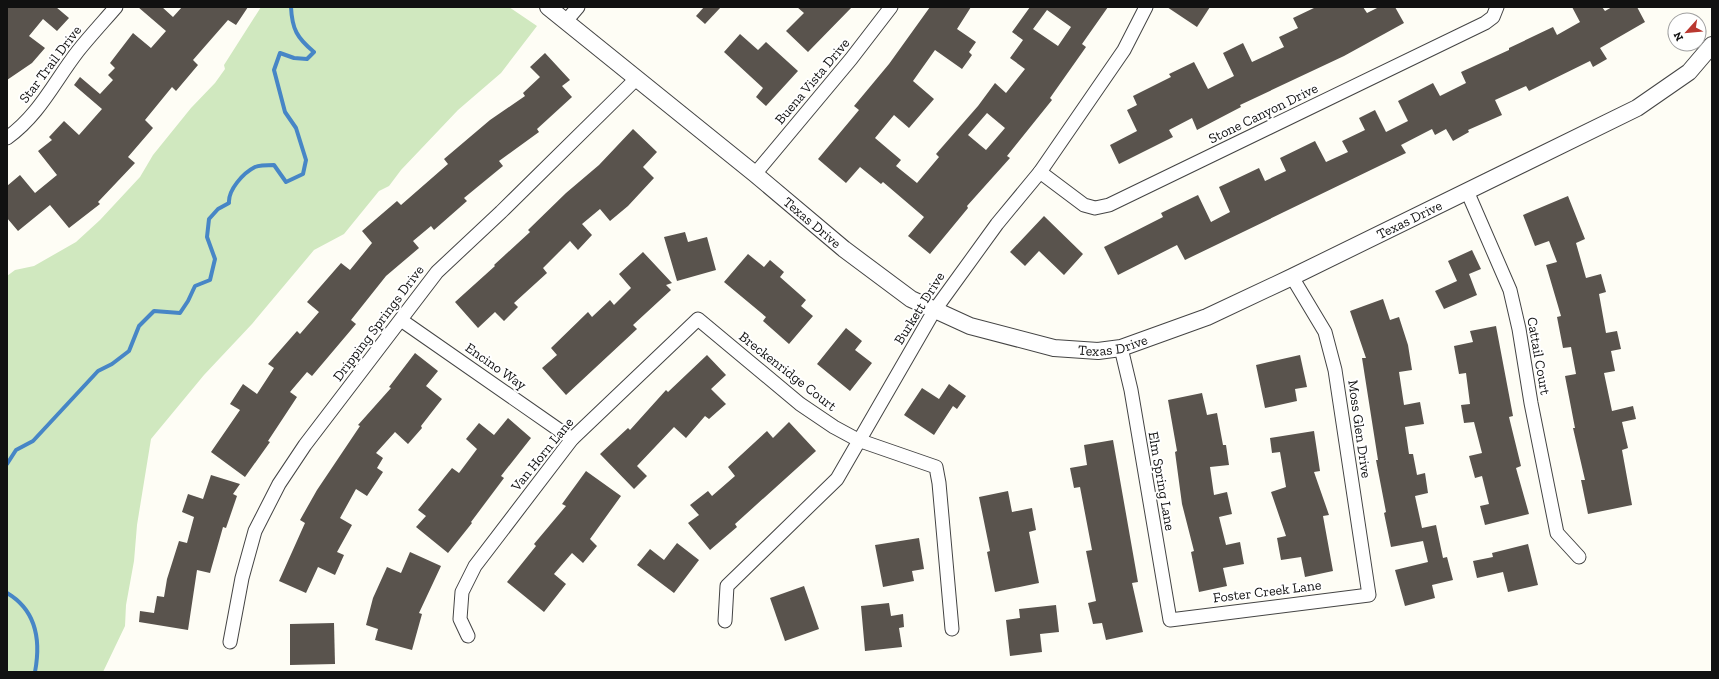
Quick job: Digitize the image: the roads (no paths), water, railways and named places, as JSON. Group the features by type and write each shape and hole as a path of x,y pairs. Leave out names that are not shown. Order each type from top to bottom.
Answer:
{"street":[{"name":"Star Trail Drive","path":"7,138 18,130 42,105 78,51 116,7"},
{"name":"Texas Drive","path":"548,7 876,274 911,299 934,311 970,326 1054,348 1098,351 1121,348 1207,316 1292,277 1637,108 1689,72 1712,45"},
{"path":"566,21 578,7"},
{"name":"Buena Vista Drive","path":"755,174 851,59 891,7"},
{"name":"Burkett Drive","path":"725,621 727,586 837,480 858,440 934,311 997,224 1040,172 1124,50 1146,7"},
{"name":"Stone Canyon Drive","path":"1040,172 1084,205 1095,208 1109,205 1485,23 1493,17 1497,7"},
{"name":"Dripping Springs Drive","path":"230,642 242,578 255,531 280,484 305,445 437,272 501,212 636,79"},
{"name":"Cattail Court","path":"1467,191 1510,290 1519,329 1531,403 1557,533 1579,557"},
{"name":"Moss Glen Drive","path":"1292,277 1325,332 1335,370 1369,594"},
{"name":"Breckenridge Court","path":"698,319 800,404 858,440 936,467 939,483 952,629"},
{"name":"Van Horn Lane","path":"468,636 460,619 462,592 475,566 572,439 698,319"},
{"name":"Encino Way","path":"401,320 572,439"},
{"name":"Elm Spring Lane","path":"1121,348 1131,390 1170,620"},
{"name":"Foster Creek Lane","path":"1170,620 1369,594"}],"waterway":[{"path":"7,464 16,450 33,441 98,371 112,364 129,351 139,326 154,311 180,313 195,286 210,280 215,259 207,237 209,219 218,209 229,203 229,198 234,187 246,173 255,167 274,165 286,182 303,174 306,160 296,128 285,112 274,70 280,53 294,58 307,59 314,52 303,42 296,32 291,7"},
{"path":"7,593 17,600 24,608 34,627 37,649 35,672"}]}
